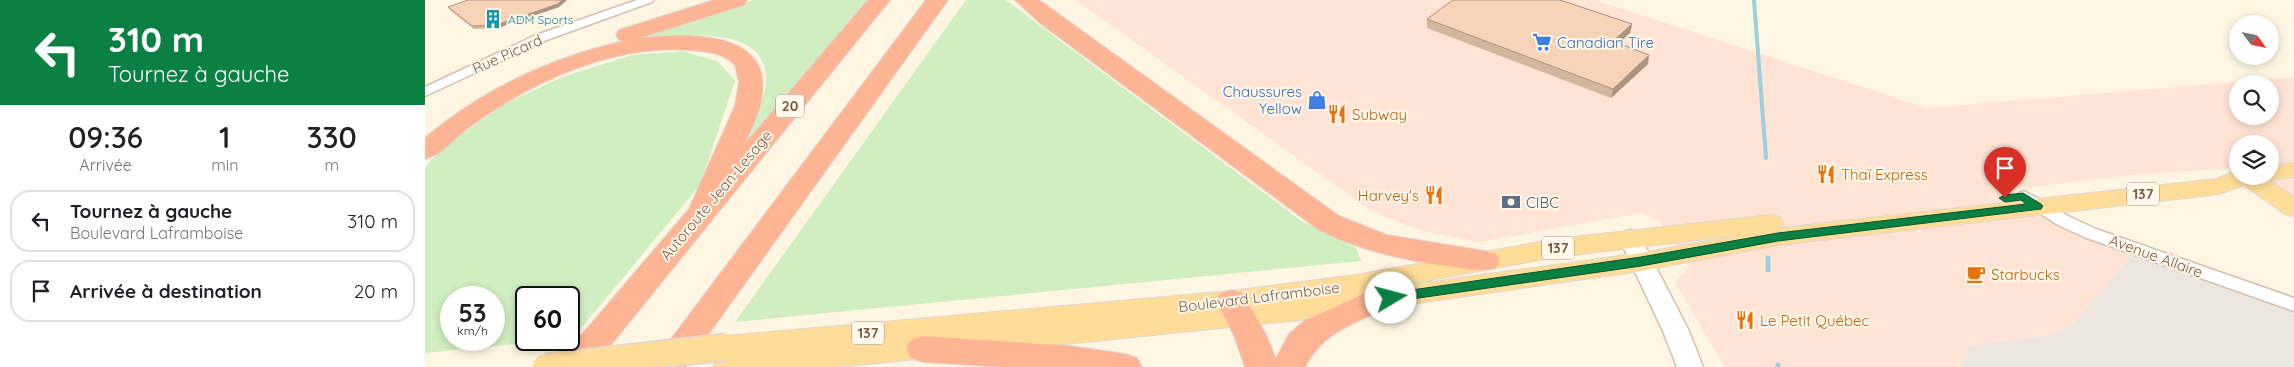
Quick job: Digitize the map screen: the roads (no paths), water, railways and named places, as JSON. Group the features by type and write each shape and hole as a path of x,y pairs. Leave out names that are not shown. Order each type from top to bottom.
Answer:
{"highway":[{"path":"425,128 468,100 535,67 580,50 736,0"},
{"name":"Autoroute Jean-Lesage","path":"574,367 879,0"},
{"path":"667,367 937,0"},
{"path":"1026,0 1062,29 1329,223 1361,237 1394,247 1485,261"},
{"path":"425,151 481,107 523,84 569,64 615,50 649,44 685,42 713,45 730,50 744,60 749,70 750,83 743,119 702,212"},
{"path":"1288,367 1301,343 1313,331 1375,300"},
{"path":"1236,309 1262,367"},
{"path":"923,349 1070,359 1125,367"}],"main road":[{"path":"2279,172 2294,170"},
{"name":"Boulevard Laframboise","path":"727,357 1236,309 1375,300 1636,250 1778,237 2205,176 2229,176"},
{"name":"Boulevard Laframboise","path":"2030,201 2219,186 2229,182"},
{"path":"2260,185 2294,208"},
{"name":"Boulevard Laframboise","path":"546,367 923,349 1236,309 1356,284 1556,248 1636,250"}],"street":[{"name":"Rue Picard","path":"425,92 541,38 644,1"},
{"name":"Avenue Allaire","path":"2030,201 2090,233 2294,305"},
{"path":"1636,250 1676,331 1690,367"}],"waterway":[{"path":"1754,0 1766,158"},
{"path":"1768,258 1768,270"}],"place":[{"name":"ADM Sports","path":"493,19"},
{"name":"Canadian Tire","path":"1542,42"},
{"name":"Chaussures Yellow","path":"1317,100"},
{"name":"Subway","path":"1337,114"},
{"name":"Thaï Express","path":"1826,174"},
{"name":"Harvey's","path":"1434,195"},
{"name":"CIBC","path":"1511,202"},
{"name":"Starbucks","path":"1976,274"},
{"name":"Le Petit Québec","path":"1745,320"}]}
